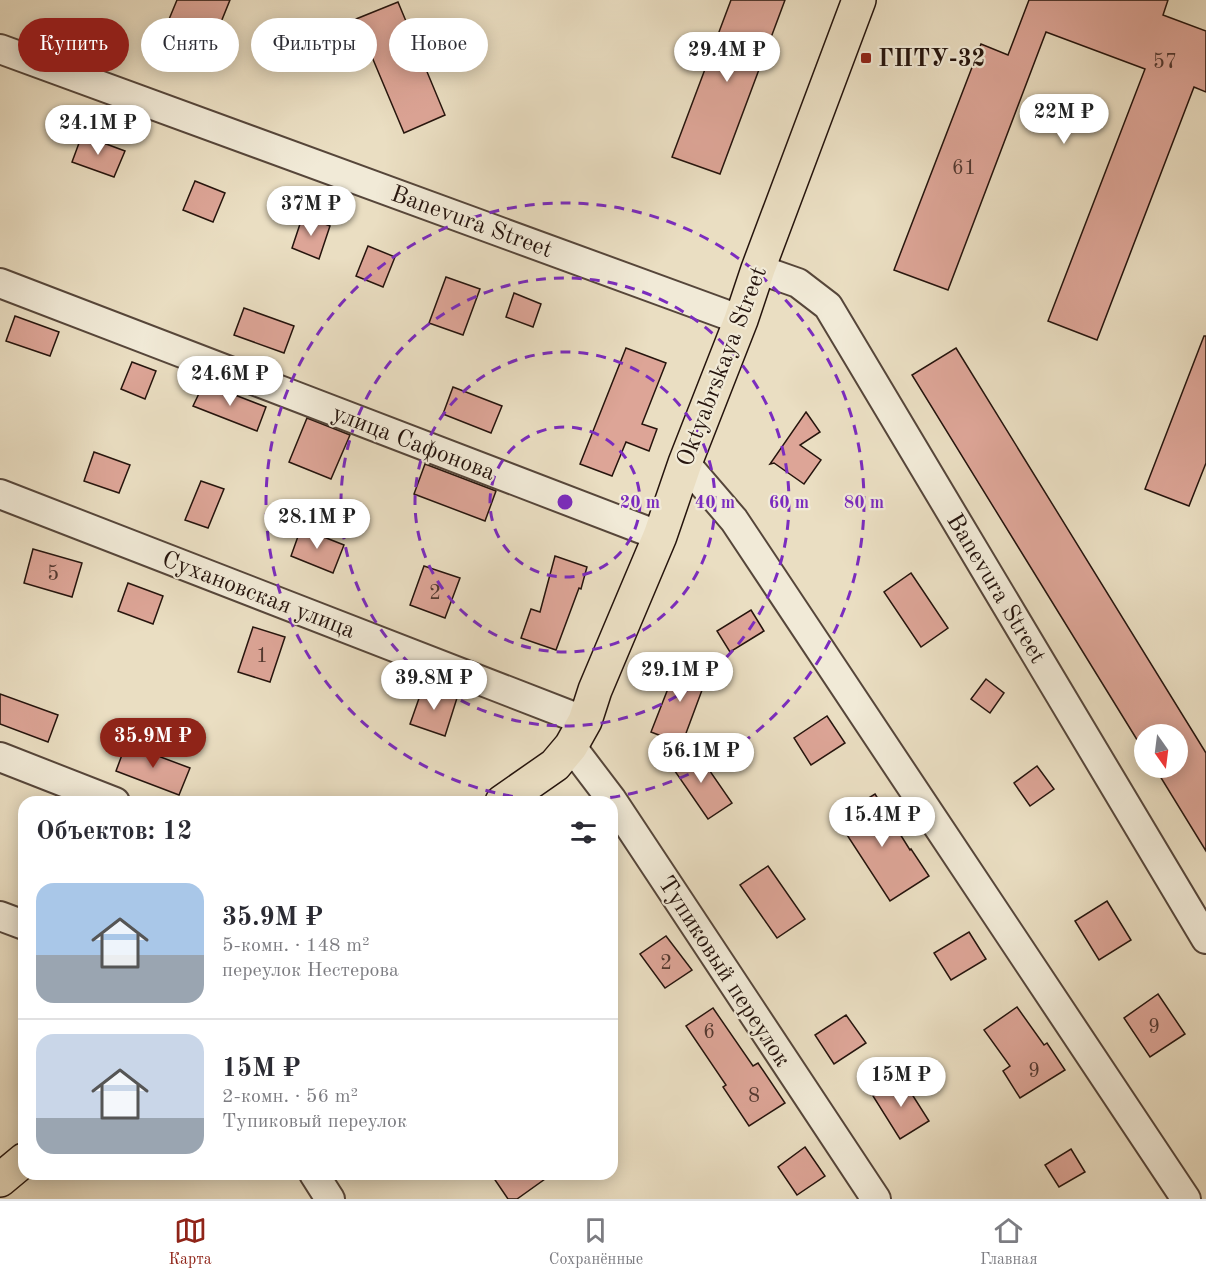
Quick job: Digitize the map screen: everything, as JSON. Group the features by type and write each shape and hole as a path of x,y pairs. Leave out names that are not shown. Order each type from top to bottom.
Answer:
{"main road":[{"name":"Oktyabrskaya Street","path":"511,796 555,765 578,734 660,536 684,463 741,320 758,268 860,0"},
{"path":"0,1180 18,1165"}],"street":[{"name":"Banevura Street","path":"0,49 741,320"},
{"name":"Banevura Street","path":"758,268 798,283 828,306 1206,939"},
{"name":"улица Сафонова","path":"0,283 660,536"},
{"path":"684,463 734,520 1186,1199"},
{"name":"Сухановская улица","path":"0,494 578,734"},
{"name":"Тупиковый переулок","path":"578,734 610,796"},
{"path":"0,757 100,796"},
{"name":"Тупиковый переулок","path":"618,809 876,1199"},
{"path":"0,916 18,923"},
{"path":"318,1180 330,1199"}],"building":[{"path":"177,0 230,0 223,18 170,18"},
{"path":"731,0 785,0 720,174 672,157"},
{"path":"1029,0 1168,0 1163,15 1206,31 1206,92 1194,87 1097,340 1048,321 1145,69 1046,32 948,290 894,270 981,44 1008,55"},
{"path":"398,2 405,18 389,18 389,72 427,72 445,115 404,133 377,69 377,18 358,18"},
{"path":"82,135 125,151 114,177 72,162"},
{"path":"195,181 225,193 213,222 183,210"},
{"path":"303,215 330,226 319,259 292,248"},
{"path":"368,246 395,257 383,287 356,276"},
{"path":"446,277 480,289 463,335 429,323"},
{"path":"514,293 541,304 533,327 506,317"},
{"path":"244,308 294,326 284,353 234,335"},
{"path":"15,316 59,332 50,356 6,341"},
{"path":"1204,336 1206,336 1206,463 1189,506 1145,489"},
{"path":"626,348 666,363 642,424 657,429 649,451 626,442 612,476 580,464"},
{"path":"956,348 1206,753 1206,851 1161,778 1188,778 1188,724 1134,724 1134,735 912,375"},
{"path":"132,362 156,371 145,399 121,389"},
{"path":"204,383 266,407 257,431 193,406"},
{"path":"453,387 502,406 491,433 443,414"},
{"path":"806,412 820,432 800,445 821,460 804,484 774,463 770,464"},
{"path":"307,418 350,435 331,479 289,462"},
{"path":"94,452 130,465 119,493 84,481"},
{"path":"425,464 496,491 485,521 414,494"},
{"path":"201,481 224,489 208,528 185,520"},
{"path":"301,528 344,545 333,573 291,556"},
{"path":"33,549 82,563 72,597 24,583"},
{"path":"555,556 587,567 581,589 579,588 556,650 521,638 531,609 540,612"},
{"path":"424,566 460,578 445,618 410,605"},
{"path":"911,573 948,628 921,647 884,592"},
{"path":"128,583 163,596 153,624 118,611"},
{"path":"751,610 764,631 730,652 717,631"},
{"path":"253,627 285,637 270,682 238,672"},
{"path":"678,663 708,674 682,744 651,732"},
{"path":"986,679 1004,693 990,713 971,699"},
{"path":"423,687 457,698 445,736 410,724"},
{"path":"0,694 58,715 48,742 0,724"},
{"path":"827,716 845,743 811,765 794,738"},
{"path":"126,744 190,768 179,795 116,771"},
{"path":"694,748 732,803 708,819 670,764"},
{"path":"1037,766 1054,789 1030,806 1014,783"},
{"path":"875,794 929,876 890,901 836,818"},
{"path":"768,866 805,919 777,938 740,885"},
{"path":"1107,901 1131,940 1099,960 1075,921"},
{"path":"969,932 986,959 951,980 934,953"},
{"path":"666,936 692,970 665,988 640,954"},
{"path":"1158,994 1185,1034 1150,1057 1124,1018"},
{"path":"1017,1007 1044,1045 1047,1043 1065,1070 1020,1098 1003,1071 1010,1066 984,1030"},
{"path":"713,1008 753,1066 758,1063 785,1103 749,1126 723,1087 726,1085 686,1026"},
{"path":"846,1015 866,1043 834,1064 815,1035"},
{"path":"901,1077 929,1121 900,1139 873,1096"},
{"path":"805,1147 825,1176 797,1195 778,1167"},
{"path":"1071,1149 1085,1172 1059,1187 1045,1165"},
{"path":"495,1180 544,1180 517,1199 508,1199"}],"place":[{"name":"ГПТУ-32","path":"866,58"}]}
